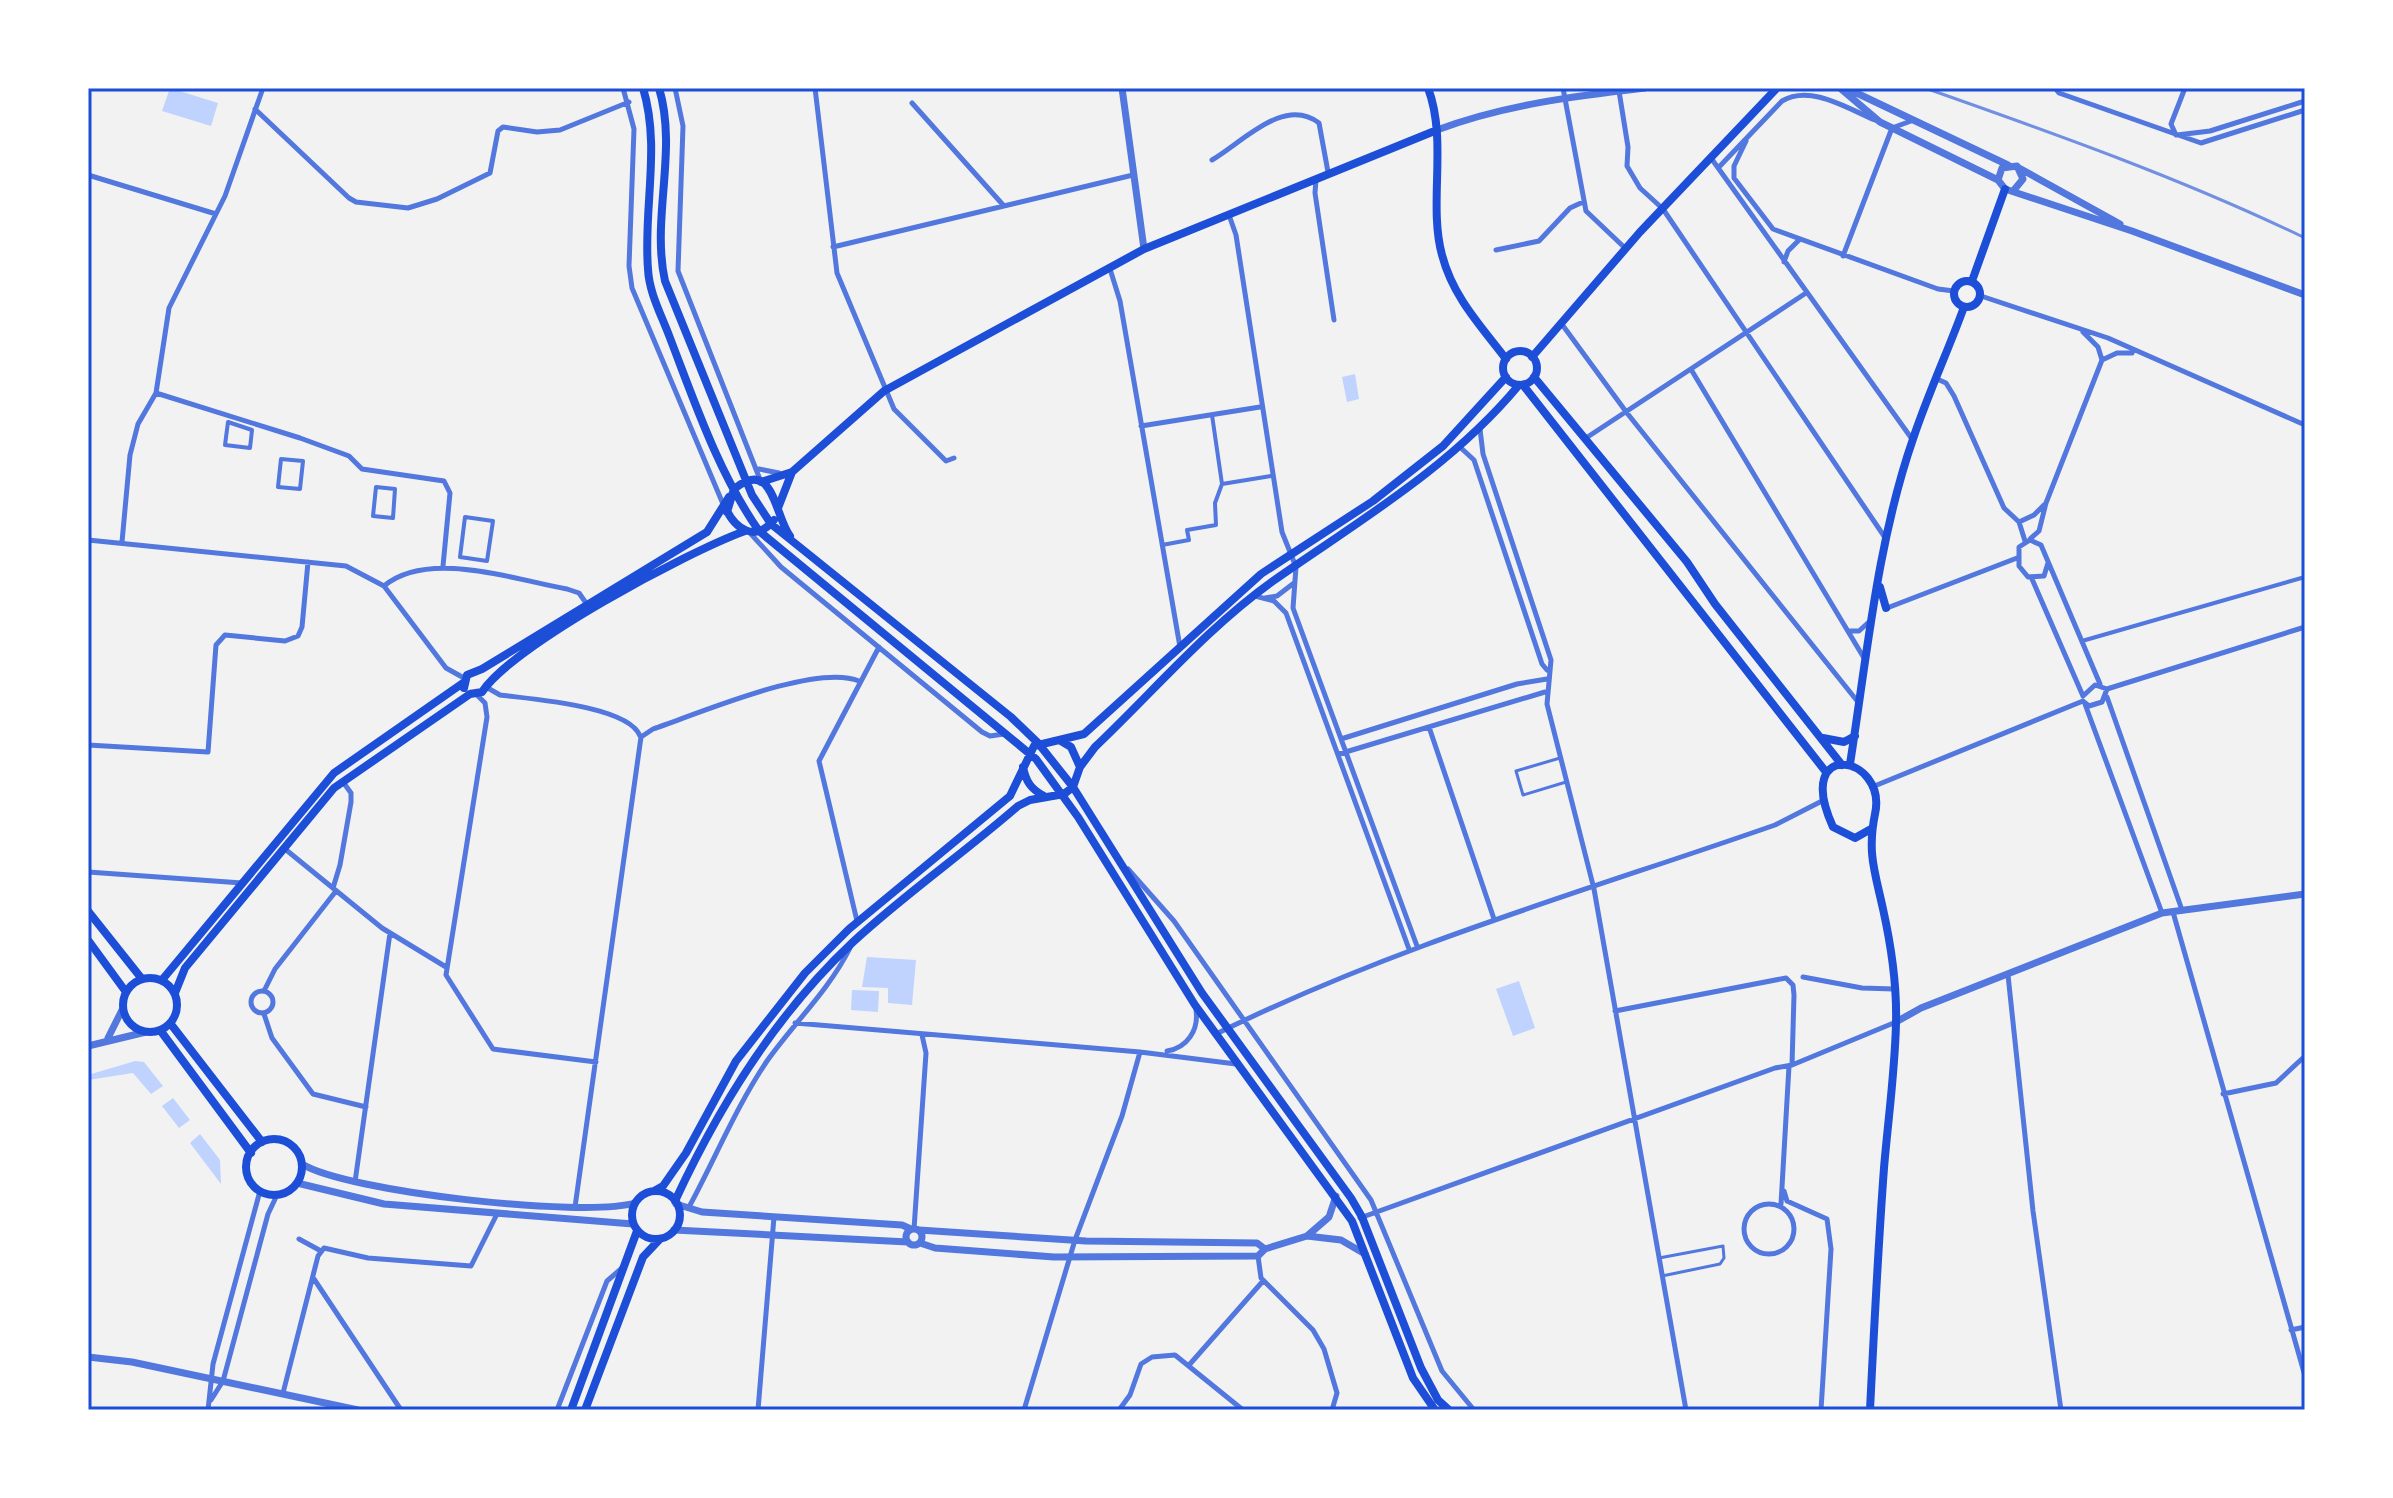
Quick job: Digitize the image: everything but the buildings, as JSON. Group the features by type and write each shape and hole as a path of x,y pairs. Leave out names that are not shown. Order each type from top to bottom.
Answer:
{"main road":[{"path":"643,88 652,149 648,275 735,526 751,531"},
{"path":"659,88 666,124 662,268 746,482 771,524 1011,717 1038,743 1073,787 1227,1029 1362,1217 1421,1368 1438,1400 1449,1410"},
{"path":"571,1410 625,1265 635,1227 635,1203 654,1191 679,1163 736,1061 805,973 858,922 1010,796 1027,754 1038,743 1061,741 1084,734 1261,574 1373,501 1443,446 1506,377 1506,359 1457,299 1441,252 1437,130 1428,88"},
{"path":"1532,357 1660,206 1711,158 1777,88"},
{"path":"162,980 334,773 475,672 707,532 728,500 746,482 761,482 792,472 884,391 1144,249 1437,130"},
{"path":"1972,281 2010,189"},
{"path":"1972,281 1980,289 1981,296 1974,305 1964,307 1956,301 1954,291 1960,283 1972,281"},
{"path":"1846,764 1855,736 1880,574 1912,440 1964,307"},
{"path":"585,1410 643,1257 660,1239 674,1230 679,1217 676,1202 756,1055 793,1006 852,943 1018,806 1045,796 1064,794 1073,787 1080,767 1095,747 1260,597 1296,567 1382,509 1461,448 1521,385 1534,377 1537,367 1532,357 1515,352 1506,359"},
{"path":"1506,377 1521,385 1826,772 1822,801 1833,827 1855,838 1870,856"},
{"path":"1534,377 1586,438 1823,738 1846,764 1859,768 1872,787 1876,812 1871,829 1870,856 1887,929 1896,1022 1878,1249 1870,1410"},
{"path":"175,993 162,980 142,979 126,992 123,1008 131,1024 146,1032 160,1030 170,1023 177,1009 175,993 185,968 321,801 343,782 473,695 497,672 591,611 717,541 771,524 792,472"},
{"path":"761,482 775,495 785,530 799,545"},
{"path":"728,500 751,531 1036,759 1064,794 1195,1005 1352,1221 1413,1378 1435,1410"},
{"path":"1880,574 1880,596 1886,608"},
{"path":"475,672 484,677 486,685"},
{"path":"464,681 473,695"},
{"path":"1823,738 1844,742 1855,736"},
{"path":"1061,741 1078,757 1080,767"},
{"path":"1826,772 1846,764"},
{"path":"1023,767 1033,791 1045,796"},
{"path":"1855,838 1871,829"},
{"path":"88,911 142,979"},
{"path":"88,940 126,992"},
{"path":"170,1023 262,1142"},
{"path":"160,1030 251,1153"},
{"path":"283,1140 299,1154 302,1164 297,1183 277,1195 260,1191 249,1178 251,1153 262,1142 283,1140"},
{"path":"654,1191 676,1202"},
{"path":"635,1227 652,1239 660,1239"}],"street":[{"path":"122,542 130,455 138,424 156,393 169,308 216,214 263,88"},
{"path":"623,88 634,129 629,266 632,288 728,500"},
{"path":"675,88 683,126 678,271 761,482"},
{"path":"815,88 837,273 894,409 946,461 954,458"},
{"path":"1122,88 1144,249"},
{"path":"1563,88 1586,211 1625,249"},
{"path":"1437,130 1463,121 1567,98 1645,88"},
{"path":"1840,88 1880,122"},
{"path":"1846,88 1911,121 2019,168 2132,231"},
{"path":"2055,88 2059,93 2201,143 2305,110"},
{"path":"2176,135 2171,124 2185,88"},
{"path":"1619,91 1628,147 1627,166 1640,188 1660,206 1887,540"},
{"path":"1719,167 1782,101 1795,95 1815,96 1880,122 1998,180 2010,189 2305,295"},
{"path":"2176,135 2210,131 2305,101"},
{"path":"255,109 349,198 356,202 408,208 437,199 490,173 498,131 503,127 548,132 629,102"},
{"path":"912,103 1004,206"},
{"path":"1212,160 1280,115 1298,114 1319,123 1328,172"},
{"path":"1843,256 1892,128 1911,121"},
{"path":"1746,141 1734,166 1734,178 1764,222 1799,240 1843,256 1954,291"},
{"path":"1711,158 1912,440"},
{"path":"1998,180 2000,170 2008,165"},
{"path":"2010,189 2023,179 2019,168"},
{"path":"88,175 216,214"},
{"path":"833,247 1133,175"},
{"path":"1317,178 1315,193 1334,320"},
{"path":"1496,250 1539,241 1570,208 1583,202"},
{"path":"1229,215 1236,235 1271,476 1289,555 1296,567 1293,608 1417,946"},
{"path":"1784,262 1788,251 1799,240"},
{"path":"1110,268 1120,301 1180,647"},
{"path":"1586,438 1806,293"},
{"path":"1981,296 2137,353 2305,425"},
{"path":"1560,322 1627,413 1860,704"},
{"path":"2074,328 2091,338 2102,360"},
{"path":"2137,353 2117,353 2102,360 2046,503 2039,531 2019,547 2017,558 2023,572 2032,579 2084,700 2162,913"},
{"path":"1692,371 1865,659"},
{"path":"1937,379 1946,383 1954,396 2004,508 2019,522 2028,540 2041,545 2100,684 2107,689"},
{"path":"156,393 260,423 320,445 349,456 362,469 444,481 450,493 443,566"},
{"path":"1141,426 1260,407"},
{"path":"1161,545 1189,540 1187,530 1216,525 1215,503 1222,484 1212,415"},
{"path":"228,422 252,430 250,448 225,445 228,422"},
{"path":"1479,427 1483,454 1551,660 1546,692 1594,889 1686,1410"},
{"path":"1461,448 1474,460 1542,664 1548,671"},
{"path":"281,459 303,461 300,489 278,487 281,459"},
{"path":"757,466 765,472 792,472"},
{"path":"1222,484 1271,476"},
{"path":"376,487 395,489 393,518 373,516 376,487"},
{"path":"2019,522 2034,515 2046,503"},
{"path":"465,517 493,521 487,561 460,557 465,517"},
{"path":"751,531 781,567 987,736 1005,734"},
{"path":"88,540 346,566 384,586 446,668 464,681"},
{"path":"1886,608 2017,558"},
{"path":"88,745 208,752 216,645 225,635 285,641 298,636 302,627 308,562"},
{"path":"2032,579 2044,576 2048,563"},
{"path":"384,586 392,579 443,566 567,589 579,593 586,603"},
{"path":"2082,641 2305,577"},
{"path":"1260,597 1277,596 1294,583"},
{"path":"1260,597 1274,601 1286,613 1409,949"},
{"path":"1850,631 1859,631 1871,620"},
{"path":"2107,689 2305,627"},
{"path":"858,922 819,761 859,681 880,647"},
{"path":"641,737 653,729 798,679 848,677 859,681"},
{"path":"1335,741 1517,684 1547,679"},
{"path":"2084,700 2087,689 2100,684"},
{"path":"486,685 500,695 606,713 630,721 641,737 575,1207"},
{"path":"2107,689 2107,697 2182,910"},
{"path":"1339,754 1546,692"},
{"path":"473,695 485,703 487,717 446,975 493,1049 596,1062"},
{"path":"2084,700 2092,705 2107,697"},
{"path":"1872,787 2084,700"},
{"path":"1429,727 1494,919"},
{"path":"264,1014 253,1010 251,1002 256,993 264,991 275,969 334,889 351,802 351,793 343,782"},
{"path":"1216,1034 1336,977 1494,919 1579,890 1594,889 1775,825 1822,801"},
{"path":"1110,848 1174,921 1377,1210 1442,1371 1474,1410"},
{"path":"285,849 390,933 446,967"},
{"path":"88,872 243,883"},
{"path":"1352,1221 1791,1065 2162,913 2305,894"},
{"path":"2173,912 2305,1376"},
{"path":"355,1184 390,933"},
{"path":"689,1207 737,1111 795,1023 838,972 852,943"},
{"path":"2008,975 2033,1211 2061,1410"},
{"path":"1803,977 1862,988 1894,989"},
{"path":"1615,1011 1786,978 1793,985 1781,1204 1792,1220 1791,1238 1781,1253 1763,1256 1748,1245 1746,1221 1762,1203 1781,1204"},
{"path":"264,991 273,1001 271,1009 264,1014"},
{"path":"1140,1052 1172,1051 1184,1047 1191,1037 1197,1017 1195,1005"},
{"path":"107,1039 118,1024 123,1008"},
{"path":"264,1014 272,1038 313,1094 366,1107"},
{"path":"795,1023 1140,1052 1229,1061 1240,1066"},
{"path":"88,1046 146,1032"},
{"path":"920,1243 922,1238 915,1229 926,1053 922,1035"},
{"path":"1024,1410 1070,1254 1122,1116 1140,1052"},
{"path":"2223,1094 2276,1083 2305,1056"},
{"path":"302,1164 318,1174 355,1184 575,1207 618,1208 635,1203"},
{"path":"297,1183 364,1201 635,1227"},
{"path":"208,1410 212,1378 260,1191"},
{"path":"1784,1191 1787,1201 1827,1219 1831,1249 1821,1410"},
{"path":"210,1401 223,1381 268,1214 277,1195"},
{"path":"674,1230 908,1242 935,1248 1054,1257 1070,1254 1258,1256 1265,1249 1307,1236 1329,1217 1336,1196"},
{"path":"676,1202 702,1212 902,1225 915,1229 1075,1240 1257,1243 1265,1249"},
{"path":"299,1239 321,1251 330,1248 368,1258 471,1266 497,1214"},
{"path":"758,1410 774,1217"},
{"path":"908,1242 906,1235 915,1229"},
{"path":"1307,1236 1341,1240 1365,1254"},
{"path":"283,1393 321,1251"},
{"path":"1258,1256 1263,1281 1313,1330 1324,1349 1337,1393 1332,1410"},
{"path":"557,1410 607,1281 625,1265"},
{"path":"314,1279 401,1410"},
{"path":"1190,1364 1263,1281"},
{"path":"2291,1330 2305,1327"},
{"path":"1119,1410 1130,1395 1141,1364 1152,1357 1175,1355 1190,1364 1243,1410"},
{"path":"88,1357 132,1362 358,1410"}],"lane":[{"path":"1560,758 1516,771 1523,795 1566,782"},
{"path":"1659,1258 1723,1246 1724,1250 1720,1264 1662,1276"}],"water":[{"path":"170,88 218,103 211,126 162,111"},
{"path":"1355,374 1359,399 1347,402 1342,377"},
{"path":"867,957 916,960 912,1005 888,1003 888,988 862,987"},
{"path":"1519,981 1535,1028 1513,1036 1496,989"},
{"path":"852,990 879,991 878,1012 851,1010"},
{"path":"135,1061 144,1062 163,1086 151,1094 133,1073 88,1080 88,1075"},
{"path":"173,1098 190,1120 179,1128 162,1106"},
{"path":"200,1134 220,1160 221,1184 190,1143"}],"railway":[{"path":"1925,88 2165,176 2305,238"}]}
